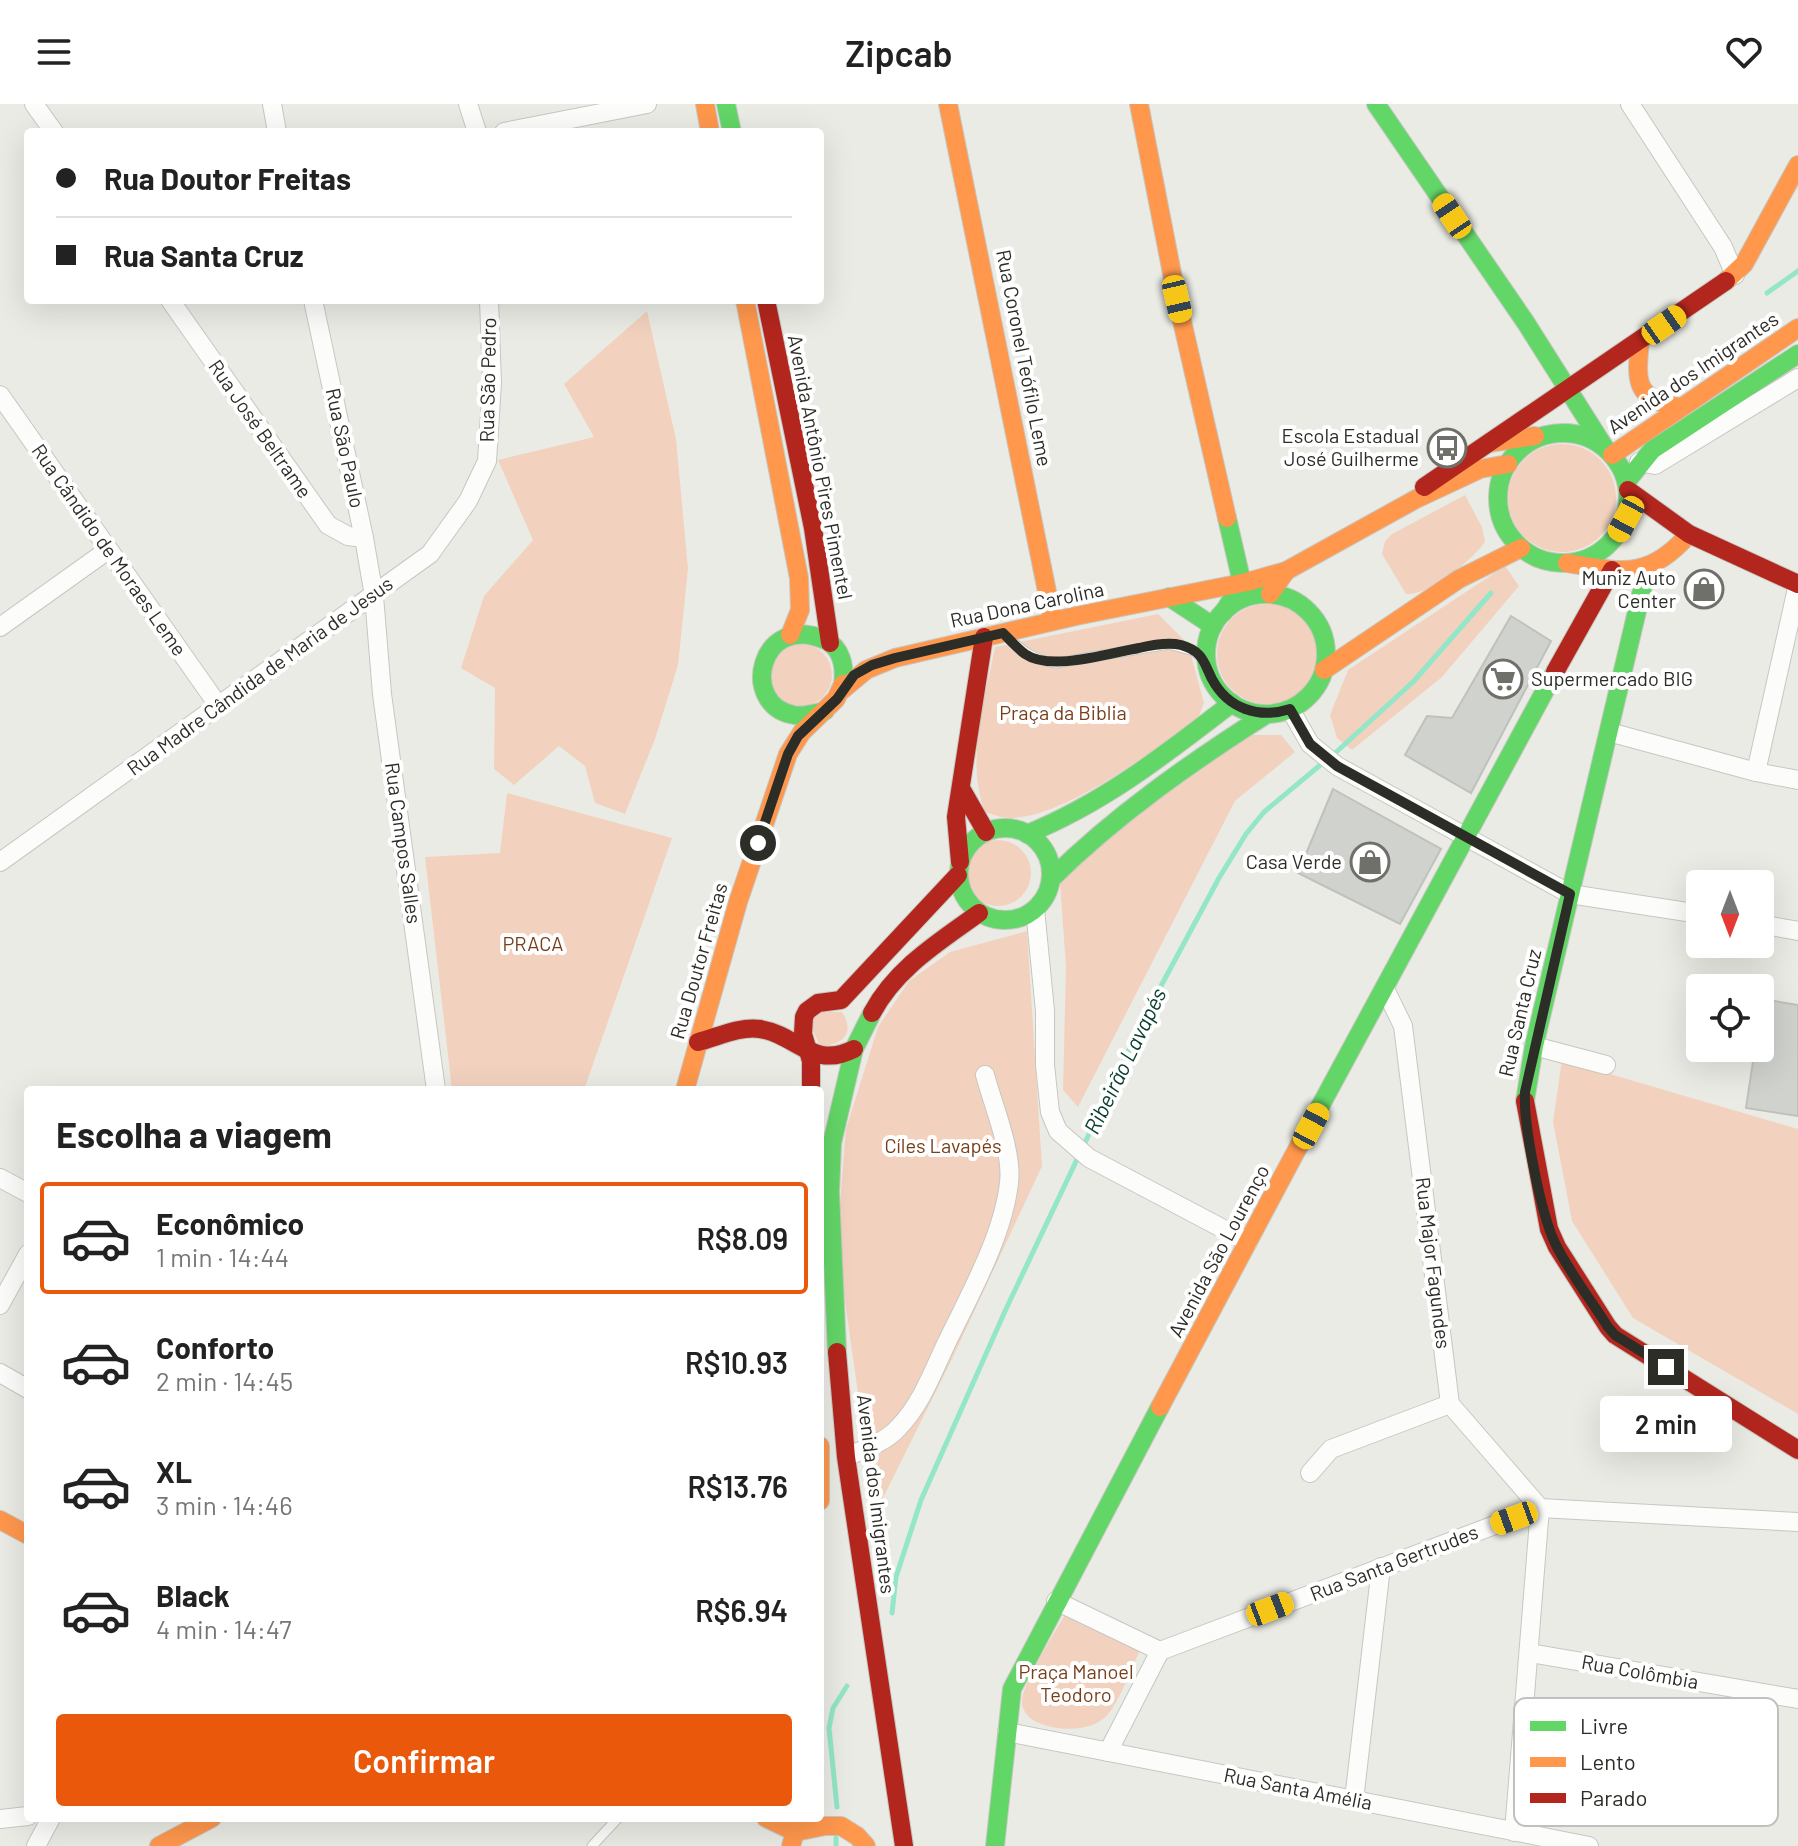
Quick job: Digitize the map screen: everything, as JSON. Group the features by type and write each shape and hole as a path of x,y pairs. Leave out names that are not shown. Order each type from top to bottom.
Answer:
{"main road":[{"path":"705,104 709,128"},
{"path":"726,104 731,128"},
{"name":"Rua Coronel Teófilo Leme","path":"948,104 1053,621"},
{"path":"1139,104 1177,299 1244,583 1218,619 1208,642 1208,663 1211,677 1232,703 1249,711 1267,714"},
{"name":"Avenida dos Imigrantes","path":"1376,104 1568,389 1627,485 1629,500 1626,519 1617,536 1603,550 1586,559 1567,563"},
{"path":"1735,275 1798,165"},
{"name":"Rua Dona Carolina","path":"1416,499 1426,485 1735,275"},
{"name":"Avenida Antônio Pires Pimentel","path":"746,304 803,606 790,635 780,638 769,648 760,666 765,697 775,708"},
{"name":"Avenida Antônio Pires Pimentel","path":"767,304 834,648 844,676 842,690"},
{"name":"Avenida dos Imigrantes","path":"1609,452 1798,328"},
{"path":"1640,341 1636,377 1644,394 1658,405 1679,407"},
{"name":"Avenida dos Imigrantes","path":"1627,485 1639,462 1652,450 1798,354"},
{"name":"Avenida dos Imigrantes","path":"1489,443 1568,433 1588,437 1609,452"},
{"path":"1547,435 1528,443 1512,457 1502,475 1497,495 1508,534 1521,548 1551,562 1612,570 1647,569 1667,559 1689,534"},
{"name":"Rua Dona Carolina","path":"842,690 854,675 895,658 1053,621 1244,583 1286,571 1416,499 1480,469 1508,464"},
{"path":"1627,485 1689,534 1798,584"},
{"path":"1324,670 1459,579 1521,548"},
{"name":"Rua Santa Cruz","path":"1647,569 1534,1046 1524,1105 1549,1229 1557,1247 1608,1327 1615,1335 1798,1450"},
{"name":"Avenida São Lourenço","path":"995,1846 1012,1689 1464,837 1612,570"},
{"name":"Rua Dona Carolina","path":"1267,594 1286,571"},
{"path":"1051,879 1104,828 1191,761 1267,714 1290,709 1311,693 1324,670 1326,655 1325,640 1310,613 1299,603 1267,594 1244,583"},
{"path":"1218,619 1240,600 1267,594"},
{"path":"1169,597 1218,619"},
{"path":"790,635 811,633 834,648"},
{"path":"841,1000 959,869 975,839 986,832 1000,828 1014,829 1027,834 1045,852 1051,879 1043,901 1022,917 993,919 979,913 968,903 961,890 959,869 954,831 994,635"},
{"name":"Rua Dona Carolina","path":"834,648 857,658 895,658"},
{"path":"775,708 796,717 811,716 825,711 842,690"},
{"path":"1027,834 1051,826 1096,801 1232,703"},
{"path":"775,708 789,734 788,754"},
{"name":"Rua Doutor Freitas","path":"686,1086 738,902 788,754 798,736 825,711"},
{"path":"962,790 986,832"},
{"name":"Avenida dos Imigrantes","path":"904,1846 846,1457 833,1307 832,1143 858,1041 876,1006 899,974 979,913"},
{"path":"698,1042 742,1029 757,1028 772,1031 810,1051 821,1057 833,1059 844,1056 858,1041 860,1020 853,1007 841,1000 827,998 814,1003 804,1014 804,1039 810,1051 811,1086"},
{"path":"0,1520 24,1533"},
{"path":"159,1846 204,1822"},
{"path":"774,1822 795,1832 823,1824 845,1826 866,1846"}],"street":[{"path":"34,104 51,128"},
{"path":"272,104 276,128"},
{"path":"468,104 476,128"},
{"path":"524,128 647,104"},
{"path":"1630,104 1723,247 1735,275"},
{"name":"Rua José Beltrame","path":"173,304 328,525 348,536 364,538"},
{"name":"Rua São Paulo","path":"314,304 374,596"},
{"name":"Rua São Pedro","path":"487,461 492,383 489,304"},
{"path":"1639,462 1655,465 1798,378"},
{"name":"Rua Cândido de Moraes Leme","path":"0,395 218,705"},
{"name":"Rua Madre Cândida de Maria de Jesus","path":"0,862 430,554 468,501 487,461"},
{"path":"0,627 108,550"},
{"path":"1756,772 1798,584"},
{"name":"Rua Campos Salles","path":"374,596 382,694 435,1086"},
{"path":"1290,709 1310,744 1337,766 1570,894 1686,912"},
{"path":"1609,732 1756,772 1798,780"},
{"path":"1035,909 1044,997 1045,1065 1050,1112 1058,1131 1089,1158 1248,1242"},
{"path":"1774,927 1798,931"},
{"name":"Rua Major Fagundes","path":"1385,989 1403,1026 1450,1404"},
{"path":"1534,1046 1606,1065"},
{"path":"846,1457 874,1446 898,1430 917,1404 971,1293 1000,1222 1010,1180 1006,1148 985,1075"},
{"path":"0,1178 24,1191"},
{"path":"0,1305 24,1261"},
{"path":"0,1373 24,1387"},
{"path":"1310,1473 1331,1449 1450,1404 1540,1508 1526,1698"},
{"name":"Rua Santa Gertrudes","path":"1160,1651 1540,1508 1798,1522"},
{"path":"1354,1800 1381,1567"},
{"path":"1056,1601 1160,1651 1108,1752"},
{"name":"Rua Colômbia","path":"1530,1653 1798,1699"},
{"name":"Rua Santa Amélia","path":"1007,1732 1552,1842 1589,1846"},
{"path":"0,1819 24,1816"},
{"path":"36,1846 49,1822"},
{"path":"1514,1832 1515,1826"}],"lane":[{"path":"994,635 1026,655 1056,663 1169,644 1194,651 1208,663"},
{"path":"592,1846 614,1822"}],"green space":[{"path":"647,311 676,439 688,569 678,665 655,739 625,814 595,803 585,766 559,746 514,785 494,769 495,688 461,668 484,596 533,540 498,460 594,437 564,384"},
{"path":"1562,444 1583,448 1600,460 1612,477 1616,498 1612,519 1600,536 1583,548 1562,552 1541,548 1524,536 1512,519 1508,498 1512,477 1524,460 1541,448"},
{"path":"1465,495 1482,527 1485,542 1460,567 1438,583 1406,594 1382,554 1385,541 1392,534"},
{"path":"1505,566 1519,586 1442,677 1352,750 1337,738 1330,715 1348,670"},
{"path":"1267,604 1286,608 1302,619 1313,635 1317,654 1313,673 1302,689 1286,700 1267,704 1248,700 1232,689 1221,673 1217,654 1221,635 1232,619 1248,608"},
{"name":"Praça da Biblia","path":"1158,614 1188,644 1204,703 1197,721 1106,781 1056,807 1009,818 985,812 979,792 977,751 995,647"},
{"path":"801,644 823,653 832,675 823,697 801,706 779,697 770,675 779,653"},
{"path":"1248,735 1281,735 1295,752 1235,801 1078,1107 1063,1090 1066,967 1060,884 1098,834"},
{"name":"PRACA","path":"507,793 672,838 585,1086 452,1086 425,857 500,853"},
{"path":"992,840 1004,840 1016,845 1026,855 1031,873 1029,886 1016,901 1004,906 992,906 980,901 970,891 965,879 965,867 970,855 980,845"},
{"name":"Cíles Lavapés","path":"1027,931 1042,1166 875,1514 837,1244 846,1129 878,1027 909,981 950,952"},
{"path":"811,1012 842,1012 848,1026 844,1037 835,1043 820,1046 807,1018"},
{"path":"1562,1060 1798,1129 1798,1414 1633,1318 1572,1221 1553,1122"},
{"name":"Praça Manoel Teodoro","path":"1067,1611 1142,1646 1114,1706 1103,1719 1086,1727 1047,1726 1036,1722 1022,1704 1028,1681"}],"building":[{"name":"Supermercado BIG","path":"1511,616 1551,641 1471,793 1405,755 1427,716 1452,718"},
{"name":"Casa Verde","path":"1333,789 1441,849 1400,924 1298,873"},
{"path":"1774,1001 1798,1005 1798,1116 1746,1108 1753,1062 1774,1062"}],"waterway":[{"name":"Ribeirão Lavapés","path":"1767,293 1798,271"},
{"name":"Ribeirão Lavapés","path":"1333,755 1413,682 1491,593"},
{"name":"Ribeirão Lavapés","path":"892,1613 896,1577 921,1500 1006,1309 1147,1012 1246,834 1264,812 1325,761"},
{"name":"Ribeirão Lavapés","path":"837,1807 829,1728 833,1708 847,1686"},
{"name":"Ribeirão Lavapés","path":"836,1838 836,1846"}],"traffic: fast":[{"path":"726,104 731,128"},
{"path":"1376,104 1526,323 1605,448"},
{"path":"1627,481 1652,450 1798,354"},
{"path":"1563,433 1588,438 1609,452 1623,473 1628,498 1623,523 1609,544 1588,558 1563,563 1538,558 1517,544 1503,523 1498,498 1503,473 1517,452 1538,438 1563,433"},
{"path":"1223,613 1242,583 1227,518"},
{"path":"1525,1101 1534,1046 1647,569"},
{"path":"1266,594 1289,599 1308,612 1321,631 1326,654 1321,677 1308,696 1289,709 1266,714 1243,709 1224,696 1211,677 1206,654 1211,631 1224,612 1243,599 1266,594"},
{"path":"1169,597 1213,626"},
{"path":"825,711 794,715 777,708 766,695 762,679 764,663 772,648 785,638 803,634 831,643 841,659 843,684"},
{"path":"1310,1125 1555,672"},
{"path":"1027,834 1109,792 1232,703"},
{"path":"1051,879 1101,833 1154,791 1267,714"},
{"path":"1005,828 1023,832 1037,842 1047,856 1051,874 1047,892 1037,906 1023,916 1005,920 987,916 973,906 963,892 959,874 963,856 973,842 987,832 1005,828"},
{"path":"837,1352 830,1192 832,1143 854,1049 872,1013"},
{"path":"995,1846 1012,1689 1160,1407"}],"traffic: slow":[{"path":"705,104 709,128"},
{"path":"948,104 1053,621"},
{"path":"1139,104 1177,299 1227,518"},
{"path":"1726,281 1744,264 1798,165"},
{"path":"746,304 799,578 800,610 790,635"},
{"path":"1612,455 1798,328"},
{"path":"1640,341 1638,367 1641,386 1653,399 1679,407"},
{"path":"1489,443 1535,436"},
{"path":"1270,594 1286,571 1416,499 1480,469 1508,464"},
{"path":"1567,563 1619,570 1647,566 1675,549 1689,534"},
{"path":"1324,670 1459,579 1521,548"},
{"path":"842,690 866,670 895,658 1286,571"},
{"path":"686,1086 738,902 788,754 802,732 836,699 843,684"},
{"path":"1160,1407 1310,1125"},
{"path":"0,1520 24,1533"},
{"path":"159,1846 204,1822"},
{"path":"774,1822 795,1832 841,1826 866,1846"},
{"path":"791,1846 798,1822"}],"traffic: jam":[{"path":"1424,487 1726,281"},
{"path":"767,304 813,528 830,643"},
{"path":"1628,490 1689,534 1798,584"},
{"path":"1555,672 1612,570"},
{"path":"960,862 956,817 984,637"},
{"path":"962,790 986,832"},
{"path":"811,1086 811,1061 803,1034 807,1011 818,1003 841,1000 958,875"},
{"path":"872,1013 906,969 979,913"},
{"path":"698,1042 752,1028 773,1032 827,1056 854,1049"},
{"path":"1525,1101 1549,1229 1557,1247 1608,1327 1615,1335 1798,1450"},
{"path":"837,1352 846,1457 904,1846"}],"place":[{"name":"Escola Estadual José Guilherme","path":"1447,448"},
{"name":"Muniz Auto Center","path":"1704,589"},
{"name":"Supermercado BIG","path":"1503,679"},
{"name":"Casa Verde","path":"1370,862"}],"route":[{"path":"758,843 788,754 798,736 837,699 854,675 872,665 943,645 1003,633 1026,655 1056,663 1150,645 1181,645 1194,651 1208,663 1211,677 1232,703 1249,711 1267,714 1290,709 1310,744 1337,766 1570,894 1534,1046 1525,1092 1525,1117 1549,1229 1557,1247 1615,1335 1666,1367"}]}
